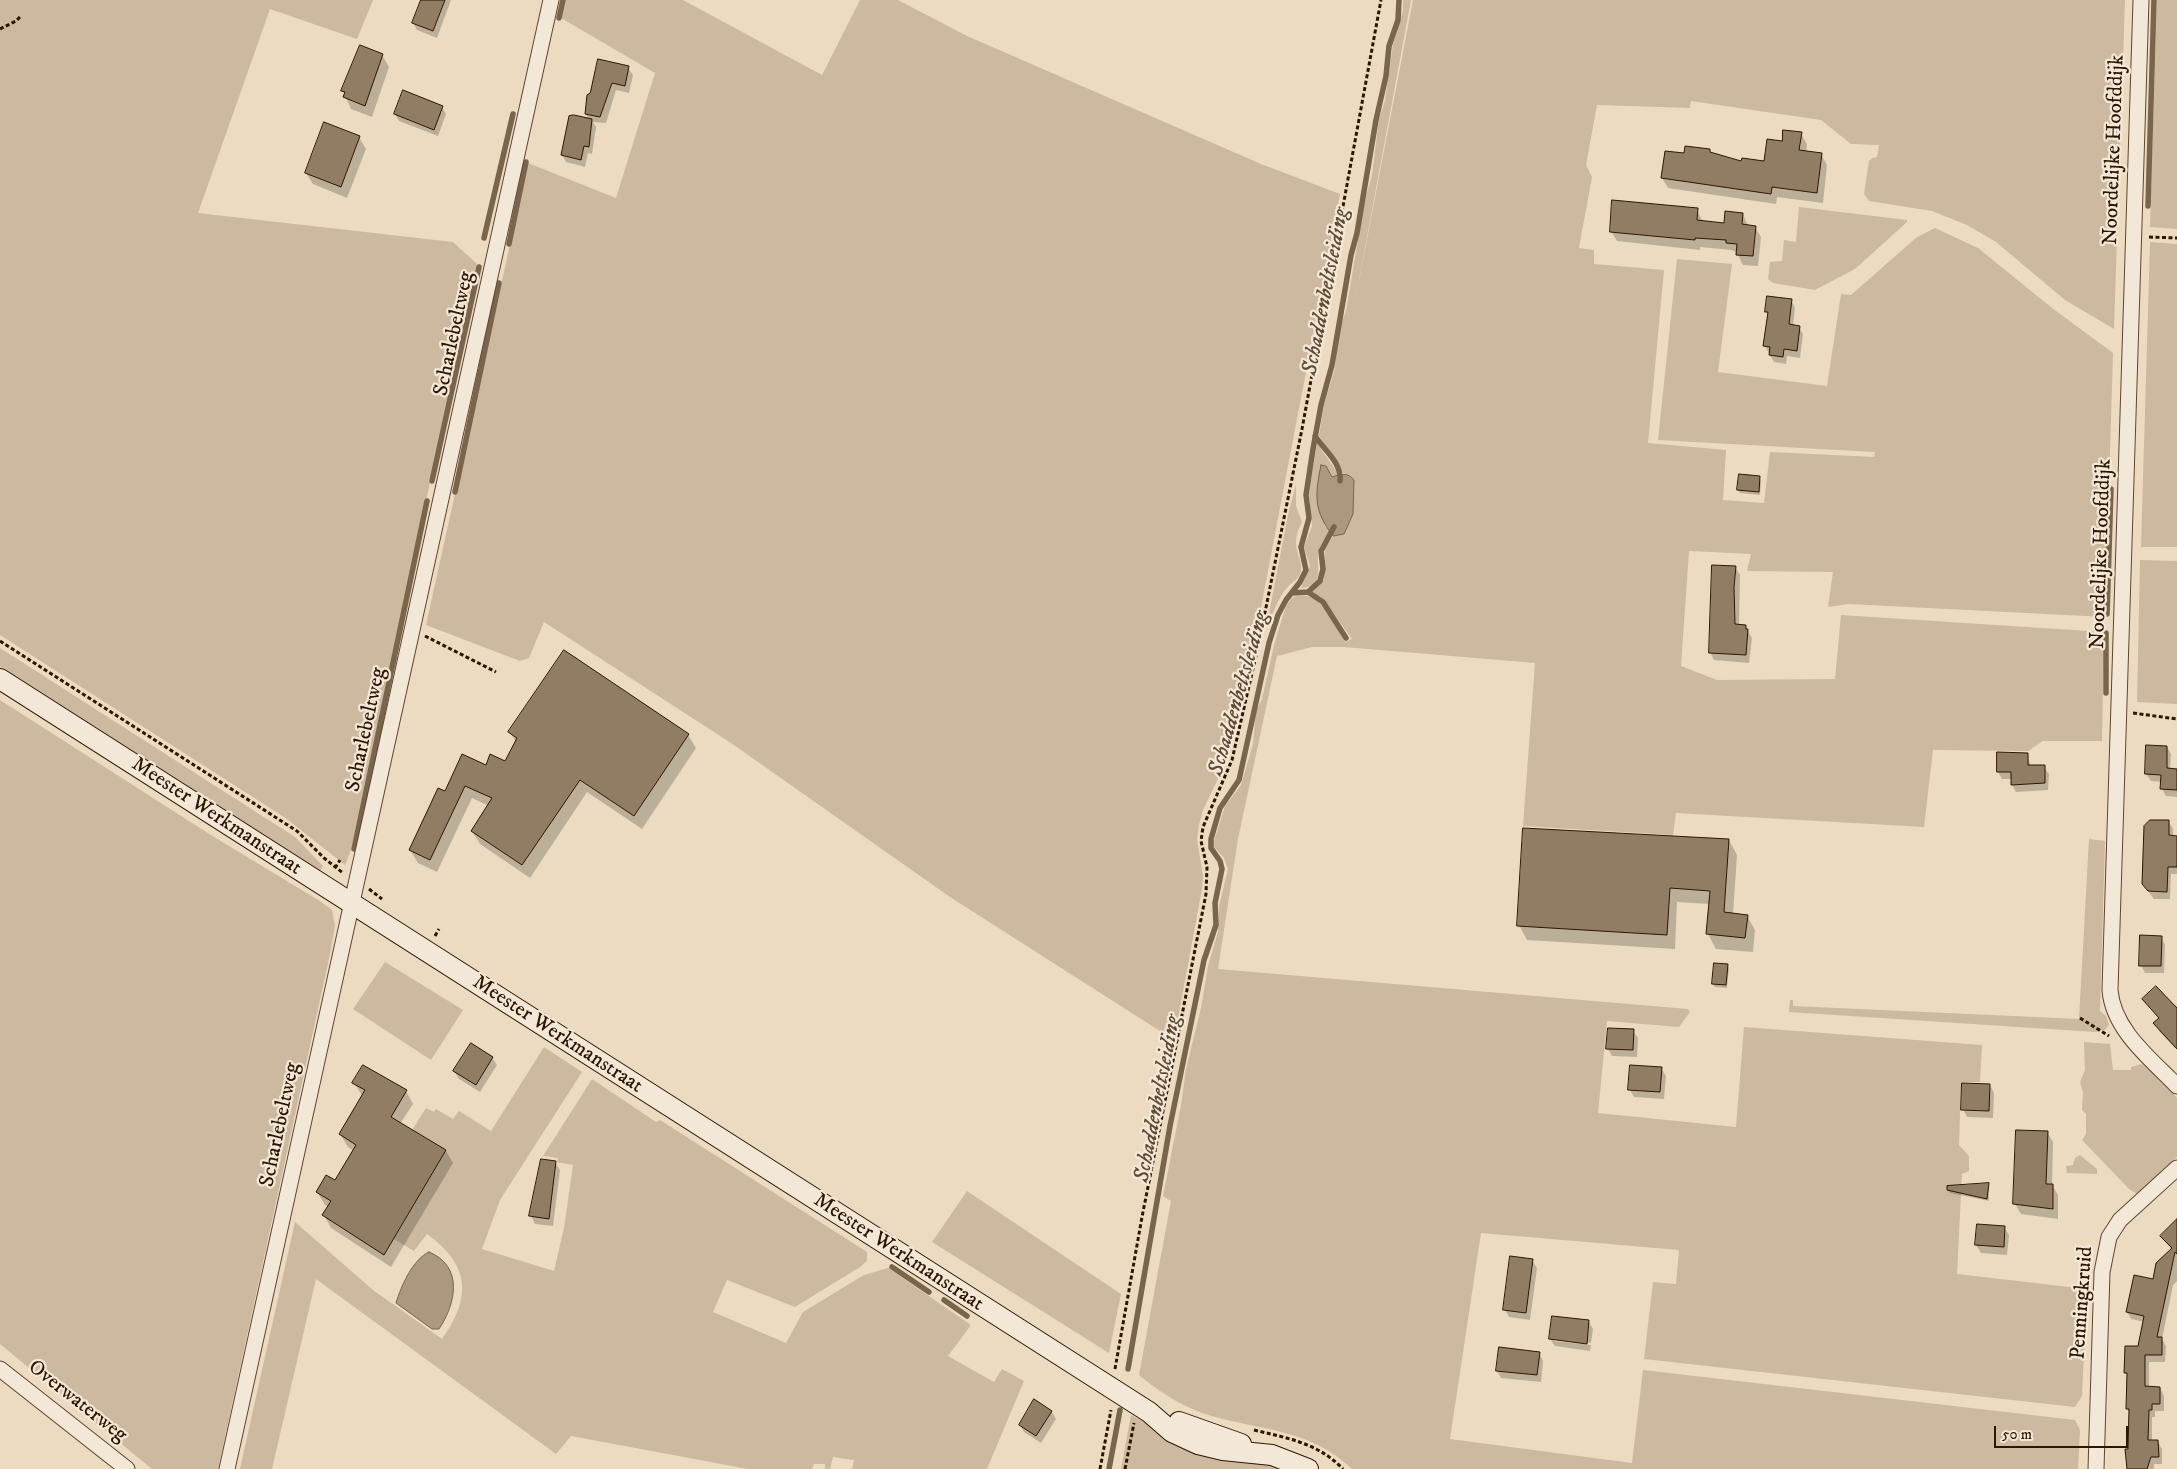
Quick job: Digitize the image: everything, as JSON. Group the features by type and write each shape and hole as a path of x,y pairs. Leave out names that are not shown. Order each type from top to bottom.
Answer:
{"street":[{"name":"Scharlebeltweg","path":"227,1469 550,0"},
{"name":"Noordelijke Hoofddijk","path":"2141,0 2110,997 2113,1009 2127,1033 2177,1086"},
{"name":"Meester Werkmanstraat","path":"0,679 1143,1409 1308,1469"},
{"name":"Penningkruid","path":"2096,1469 2102,1272 2108,1237 2120,1220 2177,1168"},
{"name":"Overwaterweg","path":"0,1368 127,1469"}],"path":[{"path":"1100,1469 1114,1391 1116,1361 1142,1217 1206,894 1207,867 1201,841 1203,827 1232,760 1258,647 1301,438 1381,0"},
{"path":"0,29 16,21 21,16"},
{"path":"2133,236 2177,238"},
{"path":"411,629 496,672"},
{"name":"Meester Werkmanstraat","path":"0,641 297,831 330,863 357,882"},
{"path":"2119,712 2177,719"},
{"path":"2080,1018 2111,1038"},
{"path":"1125,1469 1143,1409"}],"shaded area":[{"path":"0,0 373,0 357,39 270,9 198,213 453,242 477,264 351,850 345,865 287,819 0,635"},
{"path":"565,0 683,0 822,75 860,0 898,0 967,36 1261,164 1340,194 1254,644 1226,762 1203,810 1199,825 1197,839 1203,876 1202,889 1174,1040 950,897 731,743 544,622 529,658 520,661 426,625 528,163 616,198 655,73 561,18"},
{"path":"1403,0 1411,0 1354,307 1413,0 2125,0 2114,329 2065,300 1996,242 1967,225 1932,211 1869,201 1864,194 1869,161 1877,157 1879,145 1851,144 1821,120 1691,101 1690,108 1597,105 1586,165 1592,177 1579,248 1594,250 1594,264 1664,270 1648,443 1726,450 1723,500 1764,503 1770,452 1874,457 1875,452 1658,440 1677,259 1732,264 1718,372 1827,386 1841,294 1851,295 1917,237 1935,228 1978,248 2052,308 2113,353 2105,617 1849,604 1828,607 1833,572 1747,571 1751,554 1689,551 1681,666 1717,680 1835,679 1841,615 2104,632 2102,741 2043,741 2028,751 1933,750 1924,827 1676,813 1673,835 1523,826 1535,663 1344,647 1312,647 1277,656 1238,839 1218,969 1688,1009 1690,1012 1679,1027 1607,1021 1598,1113 1736,1127 1744,1027 1982,1045 1980,1082 1961,1082 1959,1145 1969,1156 1969,1171 1962,1174 1957,1274 2087,1289 2082,1396 2075,1407 1644,1359 1653,1282 1676,1284 1679,1250 1481,1233 1450,1439 1632,1463 1643,1370 2075,1420 2080,1430 2078,1469 1352,1469 1320,1446 1303,1439 1286,1433 1212,1416 1192,1409 1164,1394 1139,1375 1171,1201 1163,1196 1186,1069 1201,1008 1208,966 1218,932 1219,906 1228,869 1224,858 1214,847 1214,841 1225,806 1241,785 1253,744 1256,711 1262,699 1275,641 1286,606 1292,598 1310,597 1324,608 1345,642 1352,639 1324,600 1312,591 1324,579 1325,547 1333,536 1344,534 1352,513 1354,499 1351,476 1343,473 1319,436 1324,405 1335,368 1339,329 1346,311 1364,204 1372,175 1379,119 1385,101 1393,44 1403,10"},
{"path":"2157,0 2177,0 2177,229 2150,227"},
{"path":"1799,207 1907,220 1907,222 1855,269 1815,290 1773,283 1768,279 1770,262 1782,261 1784,240 1796,242"},
{"path":"2150,242 2177,244 2177,547 2141,547"},
{"path":"1317,443 1339,475 1332,477 1326,466 1324,525 1330,532 1319,549 1317,579 1309,586 1301,588 1310,566 1304,547 1312,526 1309,494"},
{"path":"1321,465 1326,466 1332,477 1344,474 1354,480 1353,514 1344,534 1333,536 1326,527 1319,510 1317,494"},
{"path":"1296,484 1296,506 1302,522 1296,540 1301,563 1300,574 1280,597 1266,629 1288,515"},
{"path":"2140,560 2177,561 2177,704 2137,702"},
{"path":"0,648 295,837 323,866 320,871 0,667"},
{"path":"0,700 332,910 335,926 330,954 218,1469 152,1469 0,1344"},
{"path":"2089,839 2105,841 2100,1011 2106,1016 2109,1025 2105,1030 2095,1032 1789,1012 1790,1000 1793,1000 1793,1006 2079,1019"},
{"path":"385,962 463,1010 431,1060 353,1009"},
{"path":"2084,1042 2110,1044 2113,1070 2131,1070 2131,1067 2142,1064 2151,1072 2152,1070 2177,1098 2177,1157 2137,1194 2129,1189 2082,1140 2086,1134 2086,1114 2082,1110 2083,1092 2080,1082 2085,1070"},
{"path":"544,1047 582,1072 500,1200 482,1249 554,1271 564,1228 573,1165 557,1162 558,1158 543,1156 592,1079 656,1122 660,1120 867,1252 867,1261 860,1267 795,1307 727,1280 713,1312 786,1343 803,1312 864,1275 888,1268 971,1325 948,1356 994,1382 1002,1369 1024,1381 987,1469 852,1469 854,1460 833,1457 830,1469 825,1469 825,1464 814,1464 812,1469 748,1469 571,1436 556,1454 316,1279 272,1469 240,1469 295,1222 373,1290 442,1339 452,1324 462,1295 462,1282 459,1270 452,1258 427,1234 414,1251 394,1239 446,1150 412,1130 426,1108 434,1112 436,1109 453,1119 459,1111 491,1131"},
{"path":"2080,1155 2097,1169 2097,1174 2067,1173 2066,1166 2073,1165 2075,1158"},
{"path":"967,1191 1121,1294 1109,1353 932,1242"},
{"path":"429,1252 440,1258 448,1266 452,1276 453,1297 450,1308 439,1329 432,1329 396,1303 404,1281 413,1267"},
{"path":"1131,1415 1190,1446 1273,1465 1282,1469 1121,1469"}],"building":[{"path":"421,0 445,0 433,31 412,23"},
{"path":"360,45 383,54 365,106 343,97 345,92 341,91"},
{"path":"598,59 629,66 625,86 612,83 600,117 585,114 587,95 590,93"},
{"path":"403,90 443,106 434,130 394,114"},
{"path":"574,115 592,119 589,147 584,146 581,160 561,155 569,116"},
{"path":"324,122 360,136 341,187 305,173"},
{"path":"1783,130 1802,132 1799,150 1822,153 1817,193 1772,187 1771,194 1661,178 1665,151 1684,153 1685,146 1710,149 1710,152 1741,161 1742,158 1764,161 1767,139 1782,141"},
{"path":"1612,200 1698,208 1697,220 1724,223 1725,211 1743,213 1742,224 1756,226 1753,256 1736,255 1737,244 1726,243 1726,240 1695,238 1695,240 1610,232"},
{"path":"1767,296 1792,299 1789,324 1800,326 1797,351 1784,349 1783,357 1769,355 1770,347 1763,346 1768,312 1765,312"},
{"path":"1739,474 1760,476 1759,492 1737,490"},
{"path":"1712,565 1736,566 1734,587 1735,624 1746,625 1746,629 1748,629 1746,655 1709,653"},
{"path":"564,650 689,734 634,816 580,780 522,865 471,831 492,798 465,786 430,860 409,850 438,788 445,791 462,754 486,765 490,754 505,761 517,738 508,732"},
{"path":"2146,745 2167,746 2167,768 2177,769 2177,790 2160,789 2161,775 2145,774"},
{"path":"1997,752 2028,753 2028,765 2045,765 2045,783 2011,785 2011,772 1997,772"},
{"path":"2150,820 2169,820 2169,835 2177,836 2177,867 2168,867 2167,892 2148,891 2142,884 2144,826"},
{"path":"1523,828 1729,839 1724,912 1748,915 1745,938 1706,934 1710,891 1670,888 1667,935 1517,926"},
{"path":"2140,935 2162,936 2161,966 2139,966"},
{"path":"1714,963 1728,964 1726,985 1712,984"},
{"path":"2156,986 2177,1008 2177,1049 2153,1023 2159,1018 2142,999"},
{"path":"1608,1028 1634,1029 1633,1050 1606,1049"},
{"path":"471,1043 493,1057 476,1085 453,1071"},
{"path":"363,1065 407,1090 391,1117 446,1150 384,1255 322,1215 331,1201 316,1192 326,1175 335,1180 356,1145 339,1134 365,1090 352,1083"},
{"path":"1630,1065 1662,1067 1660,1092 1628,1090"},
{"path":"1962,1083 1990,1084 1989,1111 1961,1110"},
{"path":"2016,1130 2048,1131 2046,1184 2053,1184 2053,1209 2013,1204"},
{"path":"541,1159 556,1161 549,1219 529,1216"},
{"path":"1989,1183 1987,1199 1947,1190 1947,1186"},
{"path":"2177,1219 2177,1254 2175,1252 2157,1337 2162,1337 2162,1355 2145,1355 2145,1386 2160,1387 2160,1404 2152,1404 2152,1410 2149,1410 2148,1440 2158,1440 2159,1457 2151,1457 2147,1469 2127,1469 2125,1449 2128,1449 2129,1409 2126,1409 2127,1373 2124,1373 2125,1346 2138,1346 2144,1316 2126,1312 2134,1275 2153,1279 2156,1263 2172,1248 2160,1236"},
{"path":"1977,1224 2005,1226 2004,1247 1975,1245"},
{"path":"1510,1256 1533,1259 1526,1313 1503,1310"},
{"path":"1552,1316 1589,1320 1587,1344 1549,1339"},
{"path":"1499,1347 1540,1352 1537,1375 1496,1371"},
{"path":"1034,1399 1052,1411 1036,1436 1019,1425"}],"waterway":[{"path":"559,18 563,0"},
{"name":"Schaddenbeltsleiding","path":"1128,1369 1170,1126 1204,960 1216,925 1215,903 1222,869 1220,861 1211,848 1211,839 1220,808 1239,780 1269,643 1278,615 1306,570 1301,547 1309,518 1306,495 1313,449 1321,405 1332,365 1376,120 1386,76 1389,46 1398,20 1399,0"},
{"path":"2148,206 2154,0"},
{"path":"484,238 513,114"},
{"path":"509,244 526,162"},
{"path":"432,481 479,267"},
{"path":"455,492 499,283"},
{"path":"1315,436 1332,457 1338,468 1340,481"},
{"path":"2107,614 2111,489"},
{"path":"354,849 427,501"},
{"path":"1292,593 1308,592 1320,581 1323,569 1321,551 1334,527"},
{"path":"1308,592 1323,602 1346,638"},
{"path":"2106,633 2106,693"},
{"path":"892,1267 929,1292"},
{"path":"944,1300 967,1316"},
{"name":"Schaddenbeltsleiding","path":"1109,1469 1120,1410"}]}
